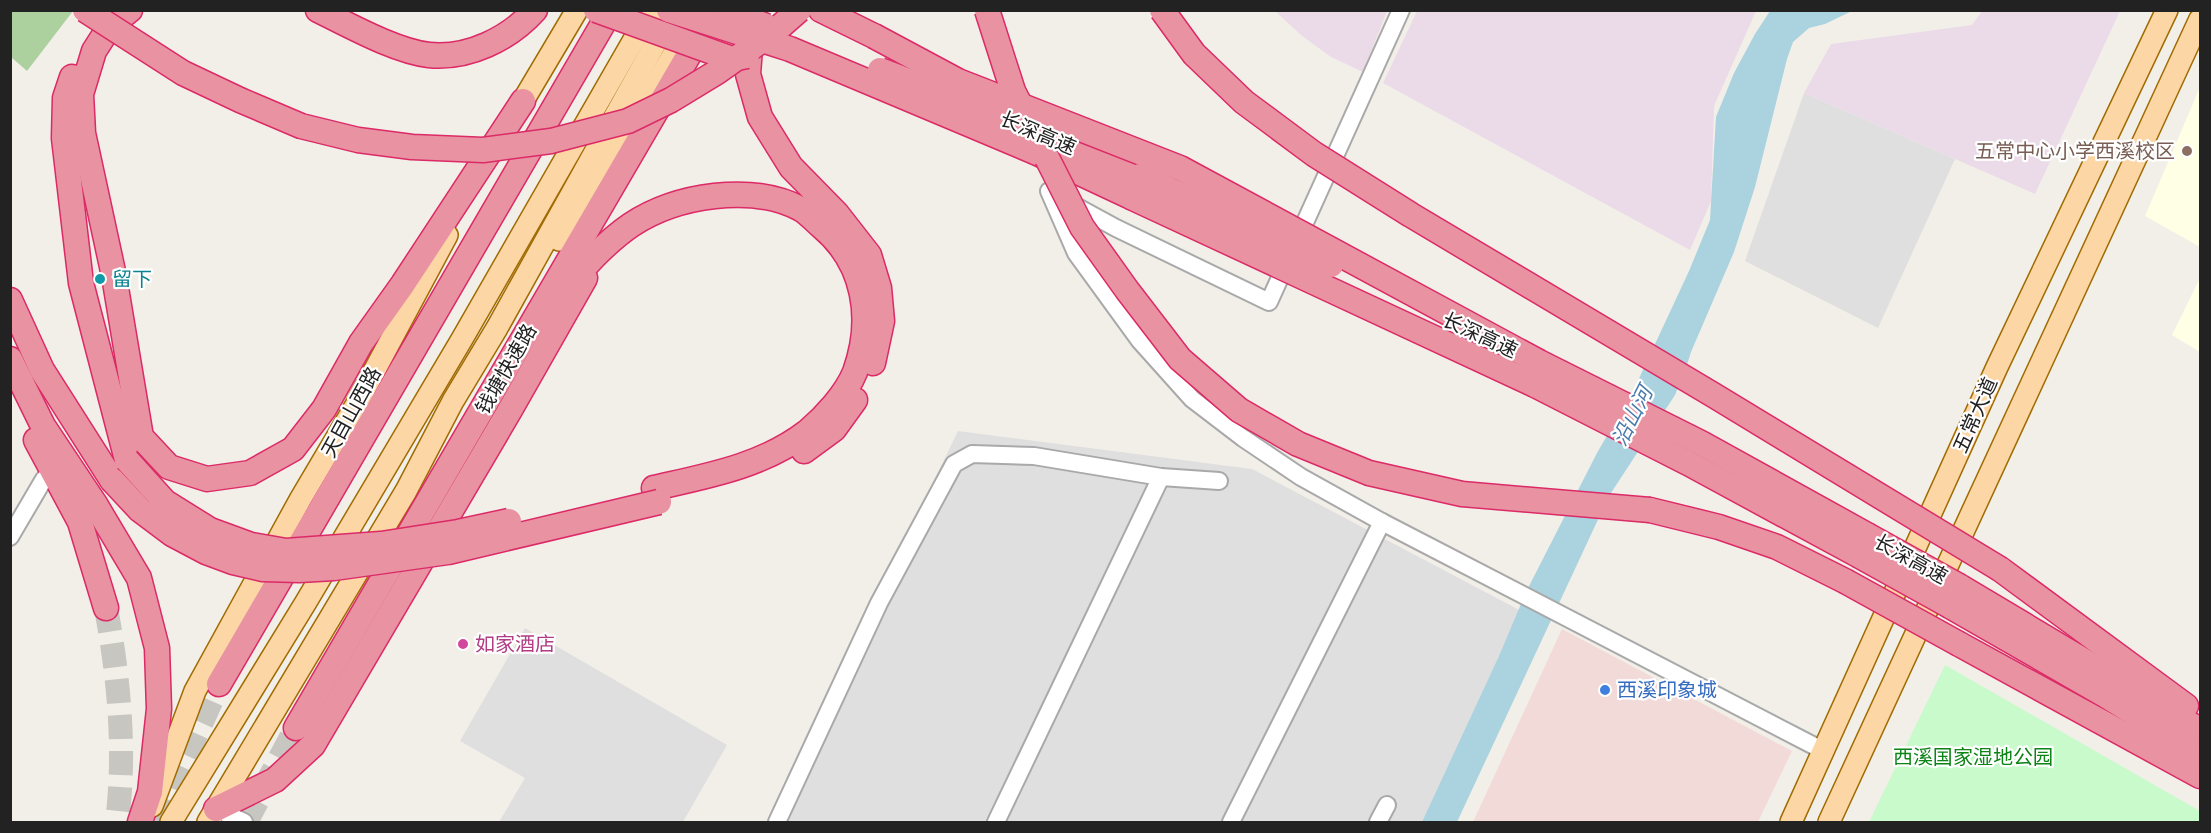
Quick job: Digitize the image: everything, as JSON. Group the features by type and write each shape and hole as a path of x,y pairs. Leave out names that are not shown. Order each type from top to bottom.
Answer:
{"highway":[{"path":"130,10 110,26 94,51 81,94 82,133 114,276 141,437 169,467 207,479 250,473 293,449 324,409 361,343 404,284 523,101"},
{"path":"318,10 384,42 428,55 457,54 491,44 523,24 535,10"},
{"path":"596,10 732,59 790,49"},
{"path":"219,684 611,10"},
{"name":"长深高速","path":"669,10 790,49 1035,152 1136,187"},
{"name":"钱塘快速路","path":"296,728 715,10"},
{"name":"长深高速","path":"726,10 1015,122 1136,187 1537,374 1695,453 2200,730"},
{"path":"758,10 751,33 748,74 760,117 792,167 837,214 869,255 879,288 882,321 876,358 856,398 834,429 813,446 781,467 704,494 657,495 381,544 286,551 251,545 210,530 165,502 127,460 81,283 64,138 65,98 81,47 97,12 183,73 301,126 358,140 412,147 483,150 551,141 628,121 671,100 717,72 775,31 799,10"},
{"path":"821,10 958,81 1180,168 1537,374"},
{"path":"987,10 1013,91 1082,227 1126,290 1180,359 1239,410 1298,444 1369,473 1462,494 1650,510 1719,527 1777,547 1845,581 2200,776"},
{"path":"1162,10 1194,54 1245,102 1314,154 1411,215 1695,383 2000,569 2200,716"},
{"path":"10,300 42,370 112,480 140,510 172,534 206,552 233,562 263,568 299,570 334,568 448,552 657,495 720,474 781,448 807,432 839,400 854,373 861,347 865,309 857,275 838,240 801,209 764,196 717,195 674,205 632,225 589,262 564,290 499,380"},
{"path":"212,816 275,780 313,745 585,278 632,225"},
{"path":"10,359 43,426 95,504 139,578 158,648 159,709 150,792 142,822"},
{"path":"10,393 80,522 106,608"},
{"name":"长深高速","path":"1954,596 2200,754"}],"main road":[{"name":"天目山西路","path":"142,822 159,792 195,691 301,498 356,405 440,247 577,10"},
{"path":"508,258 546,175 634,10"},
{"path":"171,822 306,602 462,339 651,10"},
{"path":"212,816 406,491 453,401 674,10"},
{"path":"453,401 603,172 699,10"},
{"name":"五常大道","path":"1791,822 1997,367 2167,10"},
{"name":"五常大道","path":"1829,822 2200,19"}],"street":[{"path":"1401,10 1269,302 1116,228 1049,191 1077,254 1140,341 1192,399 1243,438 1301,477 1382,522 1824,751"},
{"path":"777,822 879,603 954,464 972,454 1034,456 1161,477 1220,482"},
{"path":"996,822 1161,477"},
{"path":"10,537 44,479"},
{"path":"1231,822 1382,522"},
{"path":"1378,822 1387,805"},
{"path":"212,816 244,822"}],"shaded area":[{"path":"1275,11 1387,11 1363,72 1331,57 1301,35"},
{"path":"1417,11 1756,11 1714,106 1711,201 1690,250 1383,83"},
{"path":"1982,11 2120,11 2035,194 1804,93 1831,44 1972,25"},
{"name":"五常中心小学西溪校区","path":"2200,87 2200,247 2145,216"},
{"path":"1804,93 1955,159 1878,328 1745,261"},
{"path":"2200,278 2200,352 2172,335"},
{"path":"958,431 1252,469 1527,614 1430,822 775,822 798,761"},
{"path":"525,628 727,745 683,822 499,822 525,778 460,741"},
{"name":"西溪印象城","path":"1562,629 1792,751 1758,822 1473,822"}],"green space":[{"path":"11,10 73,11 27,71 11,57"},
{"name":"西溪国家湿地公园","path":"1945,665 2200,811 2200,822 1869,822"}],"water":[{"name":"沿山河","path":"1770,11 1852,11 1825,24 1809,28 1793,42 1755,187 1734,252 1675,395 1609,496 1457,822 1422,822 1526,592 1597,453 1635,387 1689,271 1710,220 1716,117 1734,73"}],"tunnel":[{"path":"106,608 120,715 121,768 117,822"},
{"path":"159,822 219,684"},
{"path":"246,822 296,728"}],"place":[{"name":"五常中心小学西溪校区","path":"2187,151"},
{"name":"留下","path":"100,279"},
{"name":"如家酒店","path":"463,644"},
{"name":"西溪印象城","path":"1605,690"}]}
